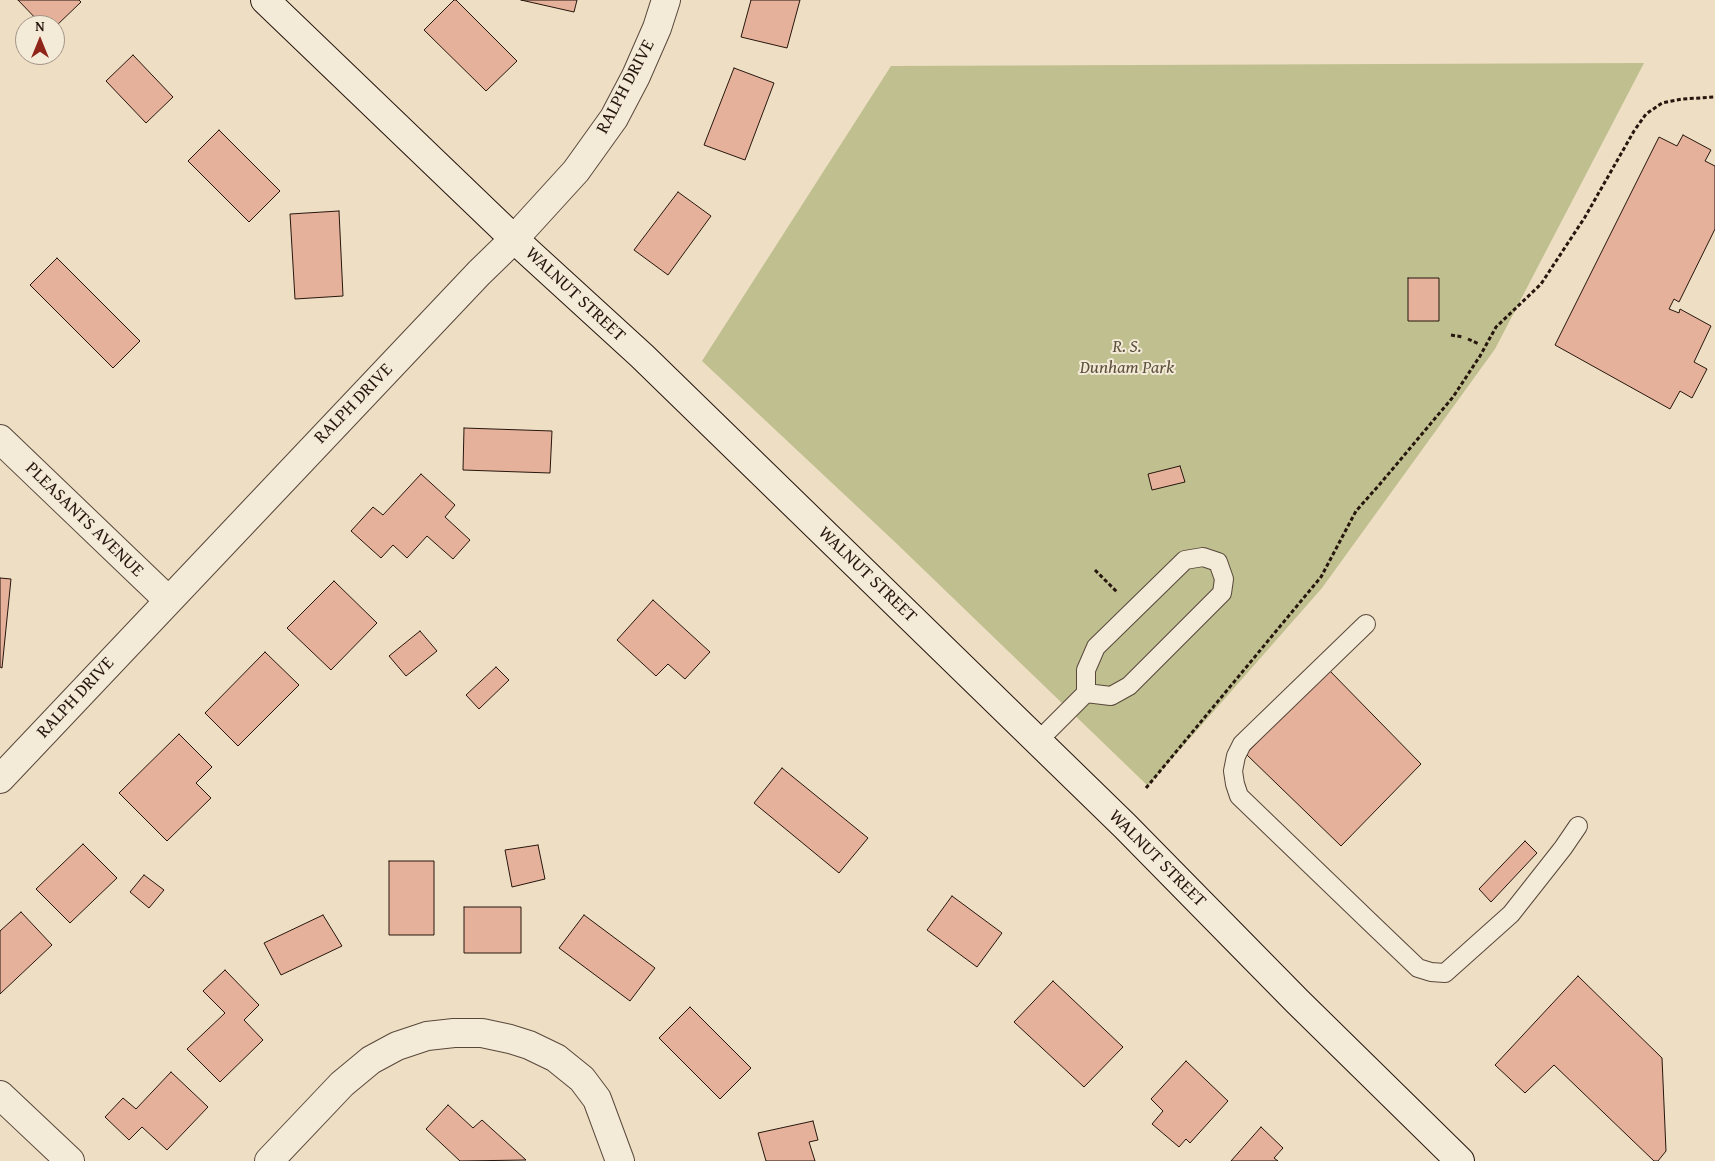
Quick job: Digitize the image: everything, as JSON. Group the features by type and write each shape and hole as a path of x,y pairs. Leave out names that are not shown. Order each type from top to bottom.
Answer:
{"street":[{"name":"WALNUT STREET","path":"265,0 514,239 642,356 1125,826 1297,1001 1460,1161"},
{"name":"RALPH DRIVE","path":"0,779 479,273 514,239 576,171 614,118 640,68 657,28 666,0"},
{"name":"PLEASANTS AVENUE","path":"0,439 168,600"},
{"path":"268,1161 342,1084 371,1060 397,1046 427,1036 454,1033 482,1033 529,1045 562,1064 582,1079 597,1098 620,1161"},
{"path":"0,1095 70,1161"}],"lane":[{"path":"1038,741 1086,693 1086,670 1096,647 1186,560 1203,556 1218,562 1224,579 1222,593 1129,686 1111,696 1086,693"},
{"path":"1366,624 1242,744 1236,756 1233,771 1239,796 1418,968 1431,972 1445,973 1511,914 1578,826"}],"path":[{"path":"1146,788 1321,577 1356,511 1453,397 1480,356 1496,327 1541,284 1586,217 1634,131 1646,114 1662,103 1682,99 1715,98"},
{"path":"1450,336 1463,337"},
{"path":"1468,339 1479,344"},
{"path":"1095,570 1135,610"}],"green space":[{"name":"R. S. Dunham Park","path":"1644,63 1495,349 1322,588 1148,786 896,543 702,361 891,66"}],"building":[{"path":"18,0 79,0 81,2 65,17 65,15 32,15"},
{"path":"454,0 517,61 486,91 424,30"},
{"path":"521,0 577,0 574,12"},
{"path":"751,0 800,0 787,48 741,37"},
{"path":"133,55 173,97 146,123 106,81"},
{"path":"734,68 774,83 745,160 704,145"},
{"path":"219,130 280,191 249,222 188,161"},
{"path":"1683,135 1711,150 1705,161 1715,166 1715,229 1679,302 1674,299 1669,309 1679,313 1680,309 1711,326 1694,362 1707,369 1692,398 1680,391 1670,409 1555,345 1659,137 1677,146"},
{"path":"678,192 711,216 668,275 634,250"},
{"path":"339,211 343,296 295,299 290,214"},
{"path":"57,258 140,341 113,368 30,285"},
{"path":"1408,278 1439,278 1439,321 1408,321"},
{"path":"464,428 552,431 550,473 463,470"},
{"path":"1180,466 1185,482 1152,490 1148,474"},
{"path":"421,474 455,505 445,517 470,540 453,559 427,536 407,558 393,545 381,558 351,531 373,507 383,515"},
{"path":"0,578 11,579 2,668 0,667"},
{"path":"334,581 377,623 331,670 287,628"},
{"path":"653,600 710,652 685,679 668,664 656,676 617,640"},
{"path":"420,631 437,651 406,676 389,656"},
{"path":"265,652 299,685 238,746 205,713"},
{"path":"496,667 509,680 479,709 466,695"},
{"path":"1328,669 1421,764 1341,846 1246,754"},
{"path":"179,734 212,767 196,783 211,798 167,841 119,793"},
{"path":"782,768 868,838 839,873 754,803"},
{"path":"1525,841 1537,853 1491,902 1479,889"},
{"path":"83,844 117,878 70,923 36,889"},
{"path":"538,845 545,879 512,887 505,850"},
{"path":"389,861 434,861 434,935 389,935"},
{"path":"144,875 164,890 149,908 130,892"},
{"path":"952,896 1002,933 977,967 927,930"},
{"path":"464,907 521,907 521,953 464,953"},
{"path":"21,912 52,945 0,994 0,931"},
{"path":"323,915 342,946 281,975 264,943"},
{"path":"584,915 655,968 630,1001 559,948"},
{"path":"225,970 259,1005 244,1020 263,1040 220,1082 187,1049 225,1013 203,991"},
{"path":"1578,976 1662,1058 1666,1151 1658,1161 1654,1161 1554,1065 1525,1093 1495,1065"},
{"path":"1053,981 1123,1047 1084,1087 1014,1022"},
{"path":"690,1007 751,1068 720,1099 659,1038"},
{"path":"1186,1061 1228,1101 1190,1143 1186,1139 1179,1147 1152,1124 1163,1111 1151,1099"},
{"path":"171,1072 208,1107 167,1150 142,1127 129,1140 105,1117 123,1098 136,1109"},
{"path":"448,1105 473,1128 482,1120 526,1160 460,1161 426,1129"},
{"path":"813,1121 818,1140 809,1142 815,1161 766,1161 758,1133"},
{"path":"1261,1127 1283,1148 1274,1158 1278,1161 1231,1161"}]}
